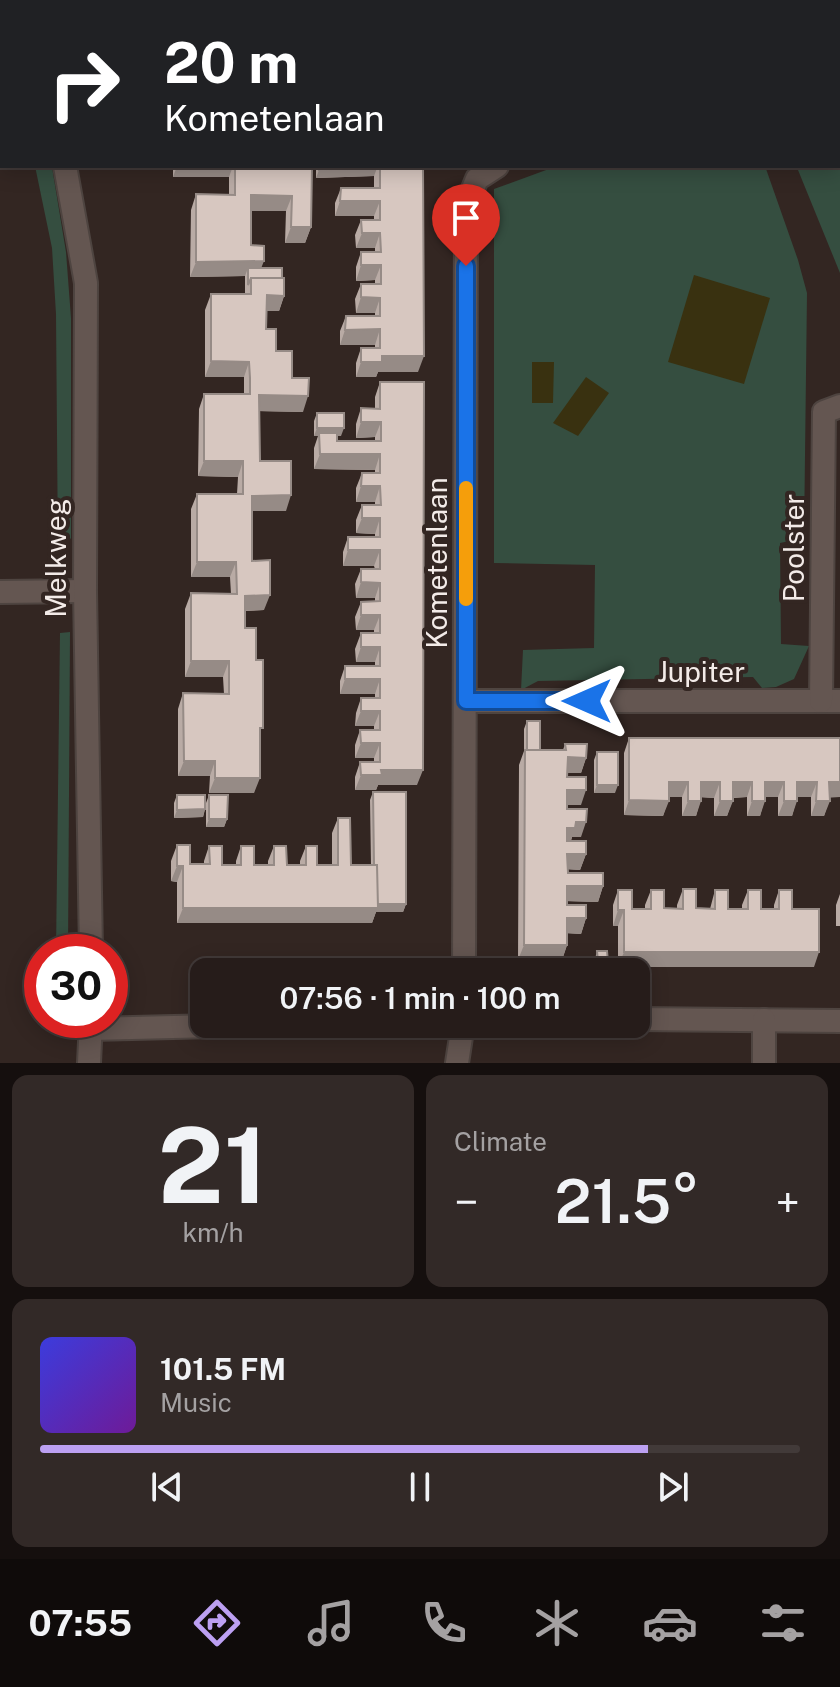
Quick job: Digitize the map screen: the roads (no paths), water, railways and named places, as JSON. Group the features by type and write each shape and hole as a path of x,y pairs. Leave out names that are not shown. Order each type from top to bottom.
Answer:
{"street":[{"name":"Melkweg","path":"65,168 86,283 85,591 91,934"},
{"name":"Kometenlaan","path":"464,958 466,206 477,179 494,168"},
{"name":"Poolster","path":"831,701 824,412 840,406"},
{"path":"0,592 85,591"},
{"name":"Jupiter","path":"466,701 831,701"},
{"path":"650,1019 840,1021"},
{"path":"764,1020 764,1063"},
{"path":"128,1024 190,1024"},
{"path":"89,1063 90,1038"},
{"path":"457,1063 461,1038"}]}
